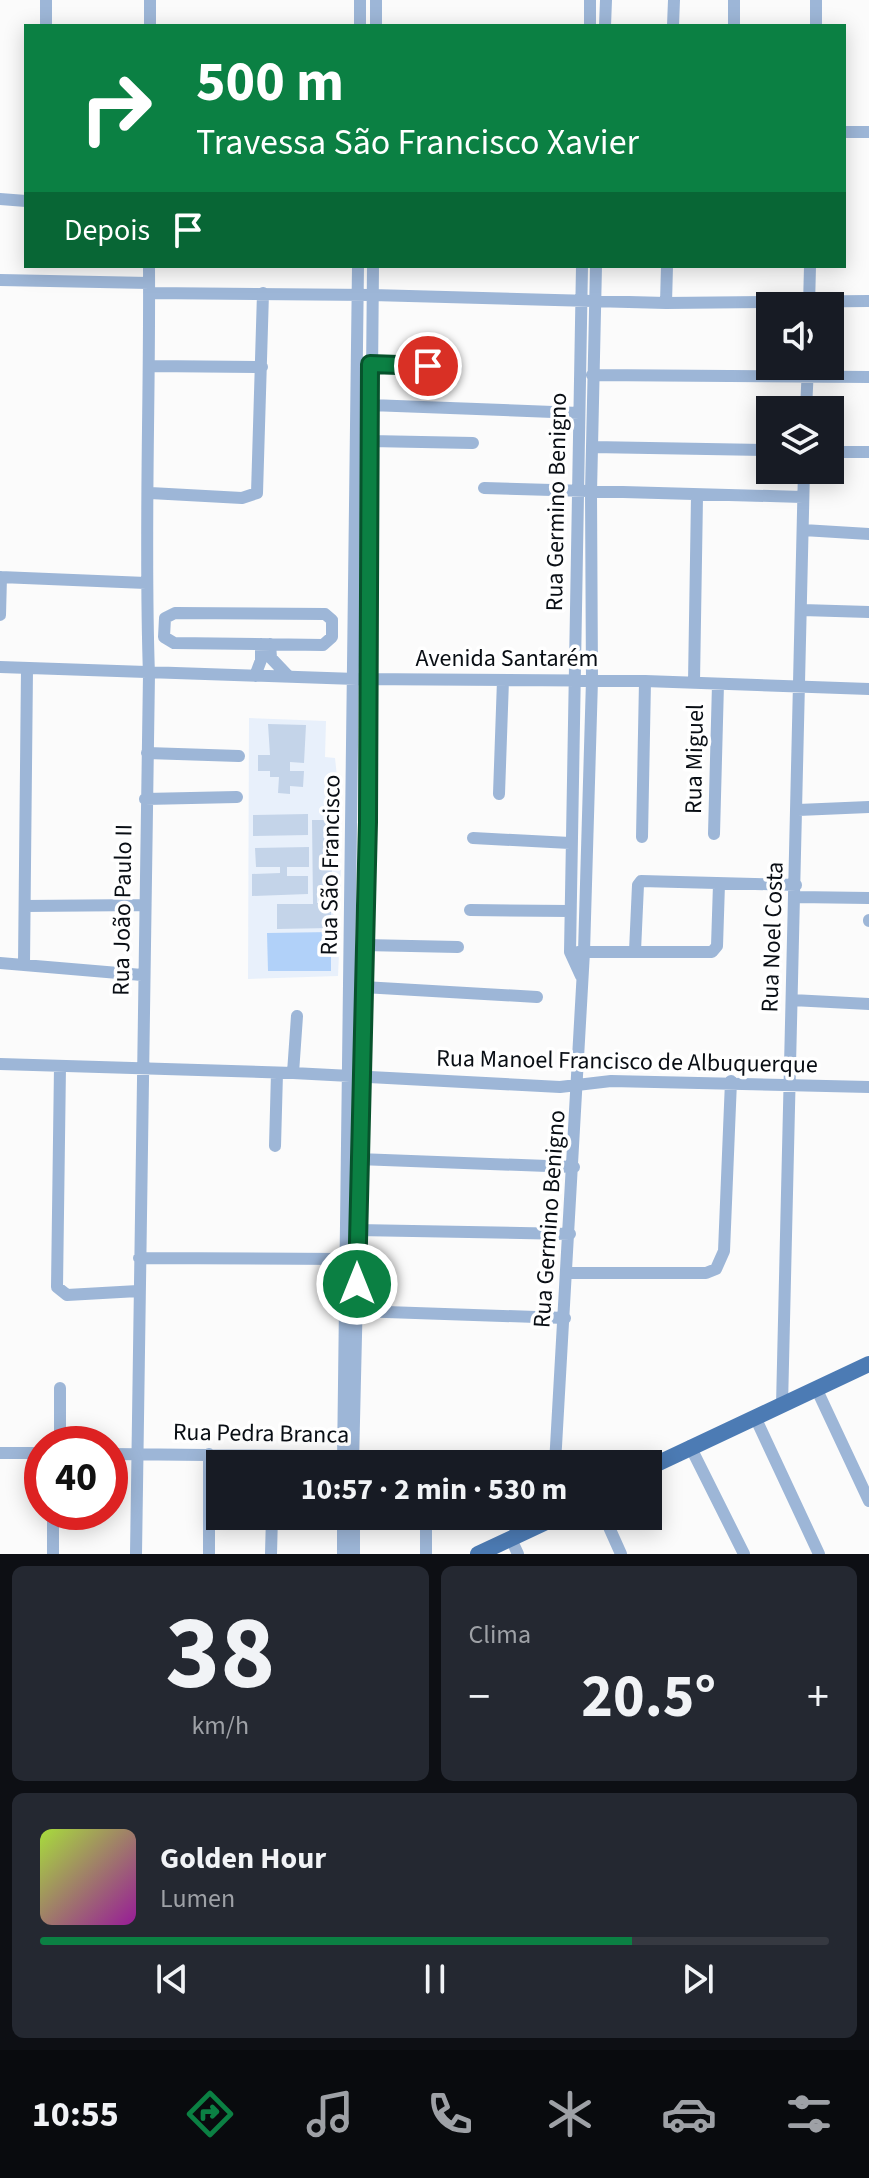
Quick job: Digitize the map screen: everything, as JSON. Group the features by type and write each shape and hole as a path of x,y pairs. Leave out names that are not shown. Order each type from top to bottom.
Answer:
{"main road":[{"path":"662,1460 869,1364"},
{"path":"478,1554 515,1547 538,1530"}],"street":[{"path":"46,0 46,24"},
{"path":"150,0 150,24"},
{"path":"360,0 360,24"},
{"path":"376,0 376,24"},
{"path":"590,0 590,24"},
{"path":"605,24 606,0"},
{"path":"673,24 674,0"},
{"path":"734,0 734,24"},
{"path":"816,0 816,24"},
{"path":"846,132 869,132"},
{"path":"0,199 24,201"},
{"name":"Rua João Paulo II","path":"136,1554 142,975 149,674 146,583 150,493 149,268"},
{"name":"Rua São Francisco","path":"349,1450 357,1311 358,1159 354,1077 364,945 358,268"},
{"name":"Rua São Francisco","path":"348,1450 345,1259 354,1077 373,268"},
{"name":"Rua Germino Benigno","path":"581,976 570,952 570,843 584,492 592,447 588,299 582,268"},
{"name":"Rua Germino Benigno","path":"556,1450 579,1086 592,680 579,413 588,299 596,268"},
{"path":"666,303 667,268"},
{"path":"809,292 810,268"},
{"path":"0,280 263,293 756,304"},
{"path":"150,493 242,498 257,493 263,293"},
{"path":"844,302 869,301"},
{"path":"370,364 456,367"},
{"path":"150,366 262,367"},
{"path":"592,375 756,372"},
{"path":"844,375 869,377"},
{"path":"370,405 579,413"},
{"path":"370,441 473,443"},
{"path":"592,447 756,450"},
{"path":"844,452 869,452"},
{"name":"Rua Noel Costa","path":"782,1406 803,484"},
{"path":"484,488 697,497 803,497"},
{"path":"694,682 697,497"},
{"path":"803,530 869,534"},
{"path":"0,615 1,577 146,583"},
{"path":"802,610 869,612"},
{"path":"175,613 325,614 332,620 332,637 323,645 265,644 174,643 164,637 165,618 175,613"},
{"path":"255,676 265,644"},
{"path":"265,644 271,658 289,677"},
{"name":"Avenida Santarém","path":"0,667 149,674 694,682 869,689"},
{"path":"24,964 27,669"},
{"path":"499,794 503,680"},
{"path":"642,837 645,681"},
{"name":"Rua Miguel","path":"714,834 718,684"},
{"path":"147,753 239,756"},
{"path":"145,799 237,797"},
{"path":"798,810 869,807"},
{"path":"473,838 570,843"},
{"path":"635,951 640,881 719,884 869,898"},
{"path":"570,952 705,953 714,950 719,884"},
{"path":"25,906 145,905"},
{"path":"470,910 570,911"},
{"path":"364,945 458,947"},
{"path":"0,963 24,964 49,970 142,975"},
{"path":"363,987 537,997"},
{"path":"792,1000 869,1004"},
{"path":"293,1073 297,1016"},
{"name":"Rua Manoel Francisco de Albuquerque","path":"0,1064 579,1086 611,1081 731,1081 869,1087"},
{"path":"60,1066 57,1287 67,1295 138,1291"},
{"path":"275,1146 277,1073"},
{"path":"569,1273 706,1273 716,1269 724,1251 731,1081"},
{"path":"358,1159 574,1167"},
{"path":"357,1230 570,1234"},
{"path":"139,1258 345,1259"},
{"path":"357,1311 565,1318"},
{"path":"60,1388 60,1426"},
{"path":"817,1390 869,1501"},
{"path":"755,1417 819,1554"},
{"path":"690,1446 744,1554"},
{"path":"0,1453 24,1453"},
{"name":"Rua Pedra Branca","path":"128,1454 206,1454"},
{"path":"53,1530 53,1554"},
{"path":"209,1530 209,1554"},
{"path":"271,1554 272,1530"},
{"path":"343,1530 343,1554"},
{"path":"354,1530 354,1554"},
{"path":"426,1530 426,1554"},
{"path":"610,1530 621,1554"}],"shaded area":[{"path":"249,718 326,721 325,757 335,758 341,825 334,825 334,861 341,862 340,900 334,900 333,929 340,930 338,976 248,979"},
{"path":"331,932 331,971 268,971 267,933"}],"building":[{"path":"268,724 306,725 304,763 290,762 290,771 304,771 303,787 290,786 290,794 278,793 279,777 270,777 270,771 258,771 258,755 270,755"},
{"path":"308,814 308,835 253,836 253,815"},
{"path":"312,820 332,820 332,888 317,888 317,903 331,903 331,928 277,929 277,904 313,904"},
{"path":"309,847 309,867 287,867 287,876 308,876 308,894 252,896 252,874 280,873 280,867 256,867 255,848"}],"route":[{"path":"357,1284 368,822 370,364 428,366"}]}
